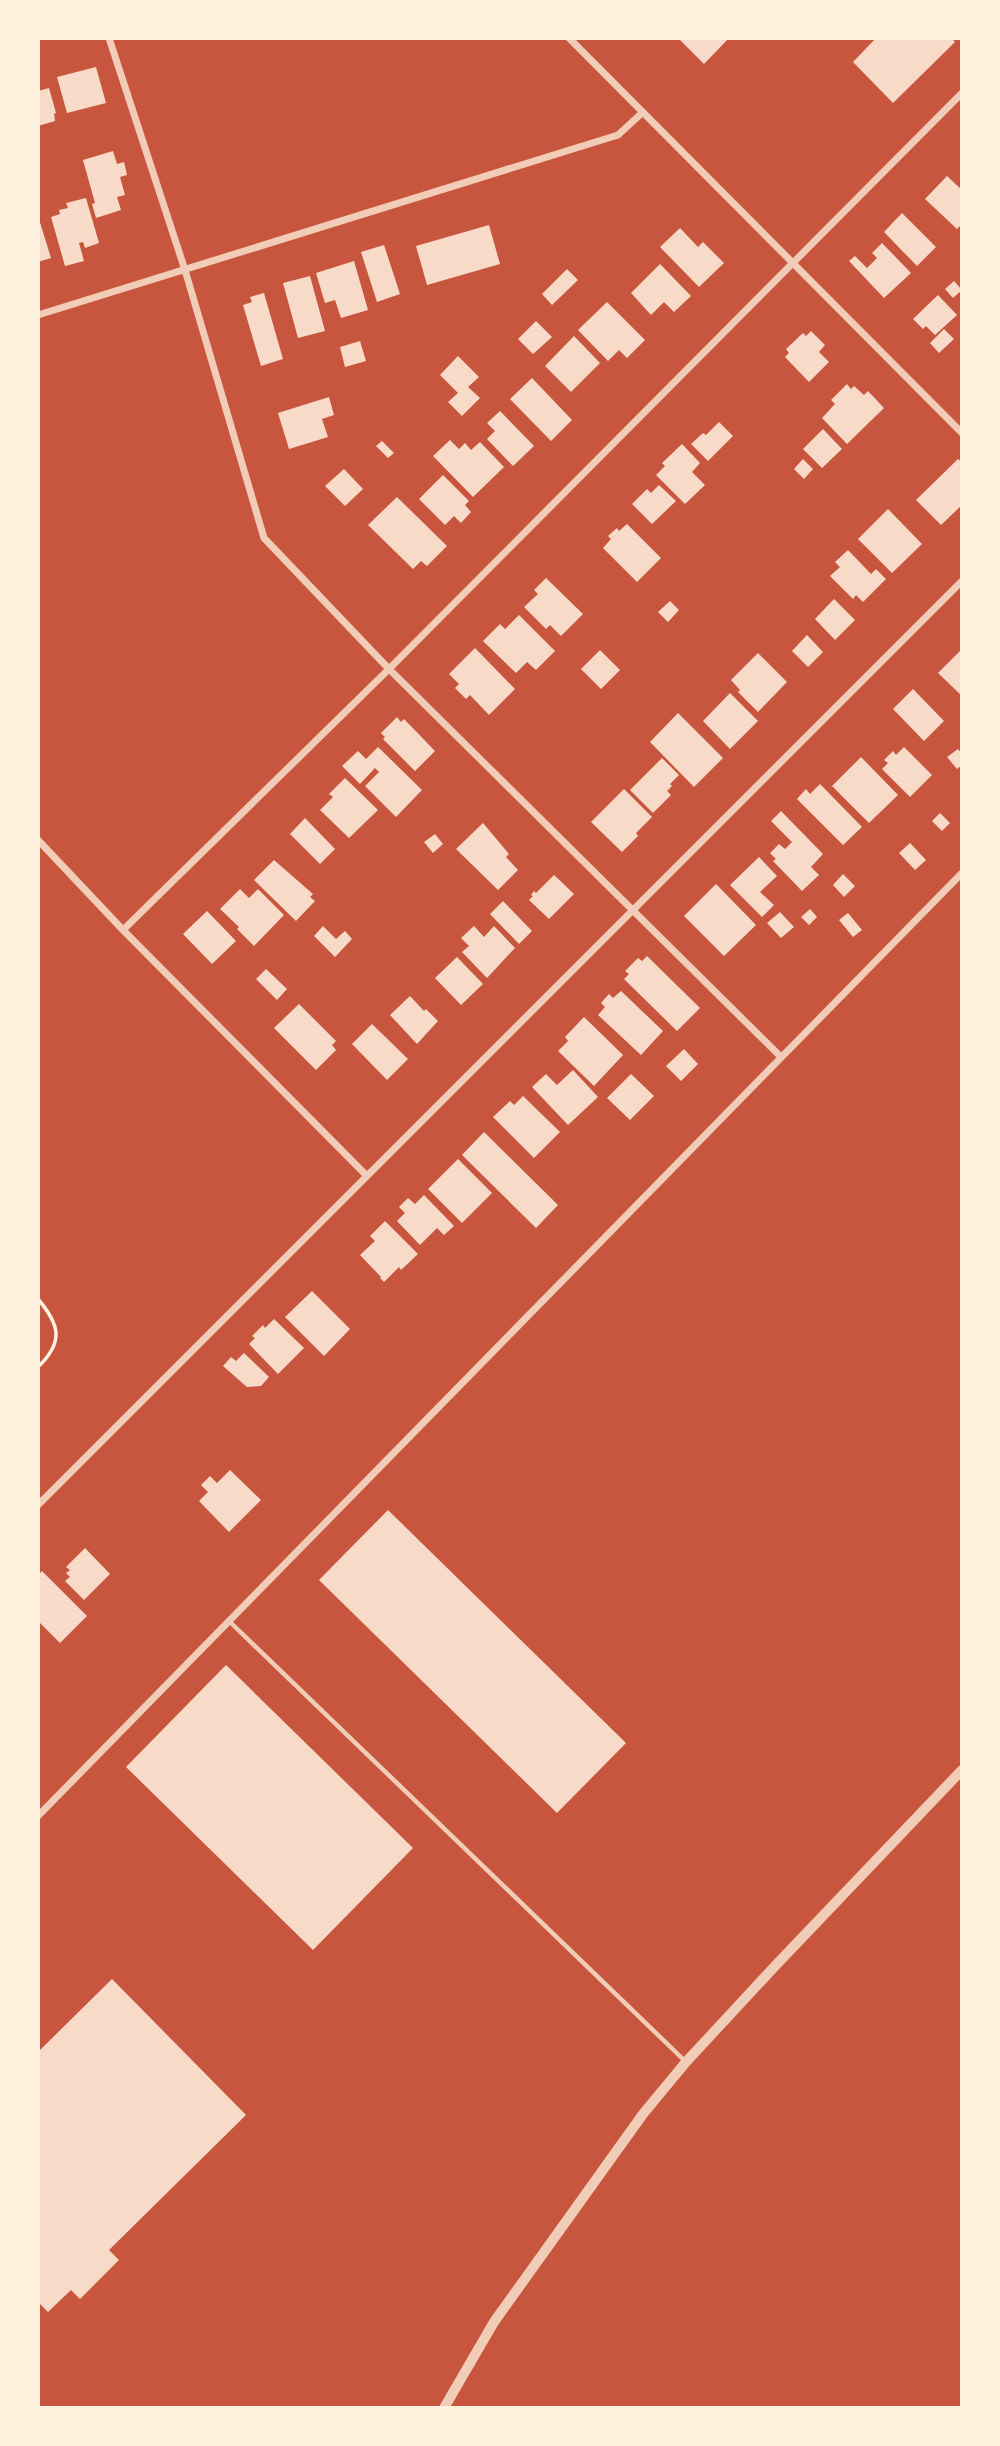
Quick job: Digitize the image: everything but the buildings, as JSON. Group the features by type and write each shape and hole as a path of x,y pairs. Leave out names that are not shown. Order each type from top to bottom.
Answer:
{"street":[{"path":"109,38 185,271 264,538 389,669 780,1057"},
{"path":"569,38 961,433"},
{"path":"123,930 389,669 961,93"},
{"path":"38,315 618,135 643,112"},
{"path":"38,1505 961,581"},
{"path":"38,840 123,930 367,1176"},
{"path":"38,1816 961,873"},
{"path":"444,2407 494,2322 643,2114 687,2062 961,1770"}],"lane":[{"path":"229,1620 687,2062"}],"path":[{"path":"38,1299 50,1313 56,1327 56,1342 51,1356 38,1367"}]}
